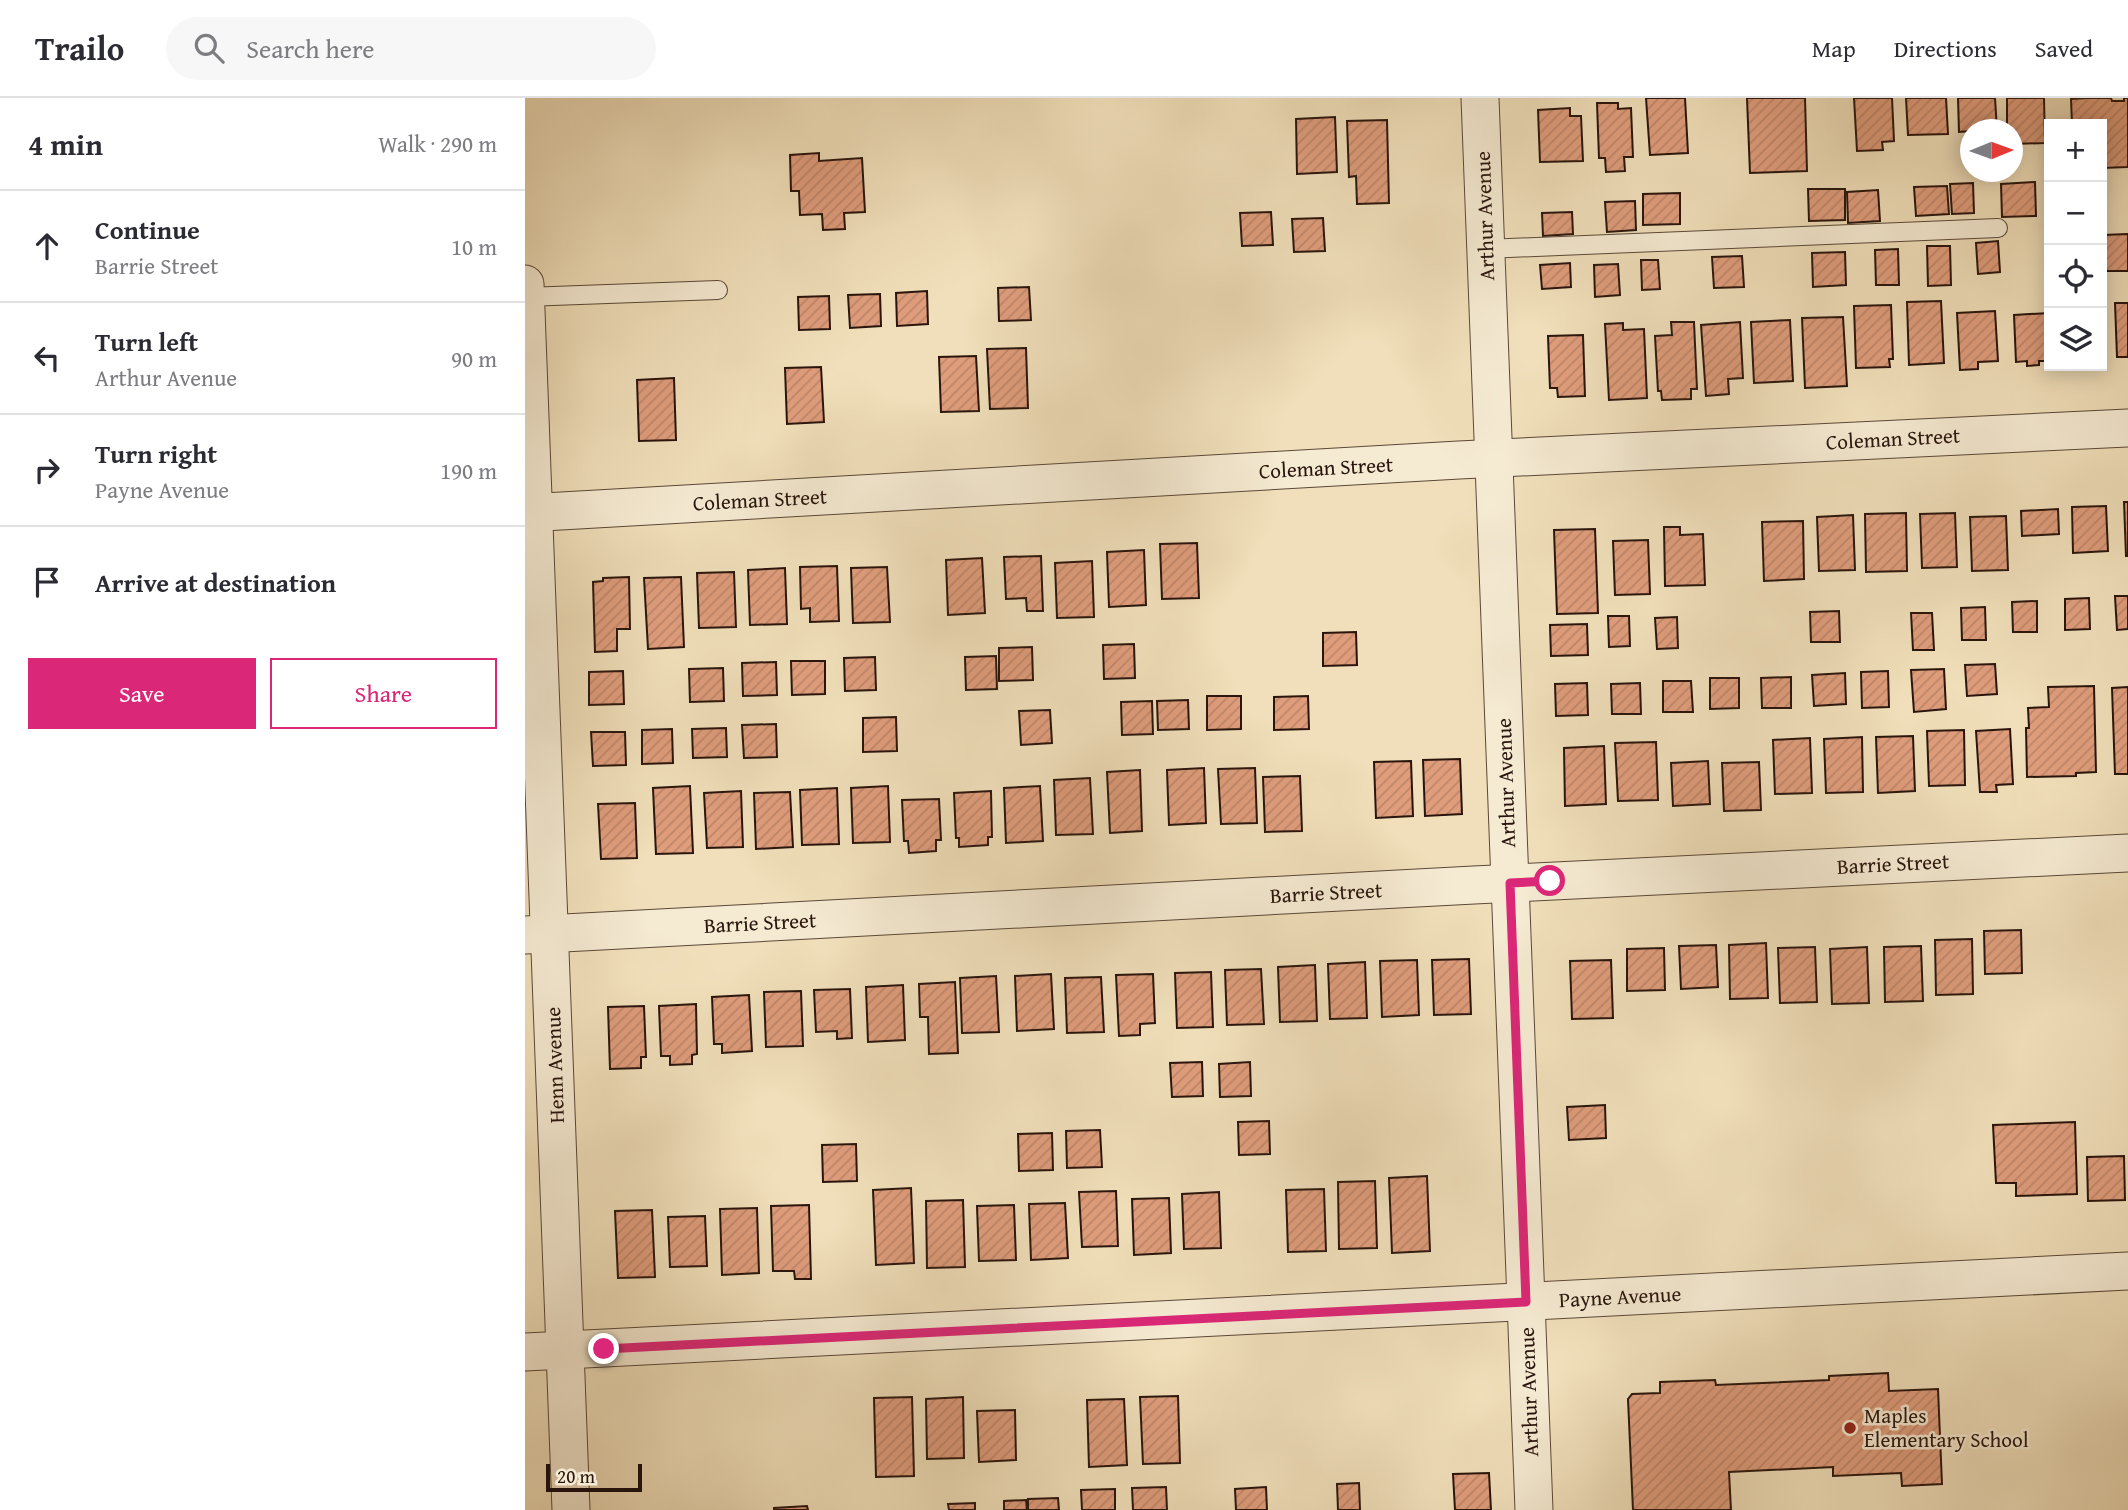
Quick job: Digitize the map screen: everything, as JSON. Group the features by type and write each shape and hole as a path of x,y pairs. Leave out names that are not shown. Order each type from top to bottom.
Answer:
{"street":[{"name":"Arthur Avenue","path":"1480,98 1534,1510"},
{"name":"Henn Avenue","path":"525,284 537,934 566,1350 571,1510"},
{"name":"Coleman Street","path":"529,513 1494,458 2128,428"},
{"name":"Barrie Street","path":"537,934 2128,853"},
{"name":"Payne Avenue","path":"525,1352 2128,1271"}],"lane":[{"path":"1486,248 1998,228"},
{"path":"526,297 718,290"}],"building":[{"path":"1646,98 1685,98 1688,153 1650,155"},
{"path":"1747,98 1805,98 1807,171 1750,173"},
{"path":"1854,98 1892,98 1894,141 1882,142 1883,150 1857,151"},
{"path":"1906,98 1946,98 1948,134 1908,135"},
{"path":"1958,98 1995,98 1996,119 1960,119 1959,132"},
{"path":"2007,98 2044,98 2044,143 2023,144 2023,119 2007,119"},
{"path":"2111,98 2112,101 2124,101 2124,98 2128,98 2128,167 2107,168 2107,119 2072,119 2071,99"},
{"path":"1597,103 1618,103 1618,109 1631,108 1633,157 1624,157 1625,171 1606,172 1605,158 1599,158"},
{"path":"1570,108 1570,116 1581,116 1583,161 1540,162 1538,110"},
{"path":"1335,117 1337,172 1297,174 1296,119"},
{"path":"1387,120 1389,203 1357,204 1356,176 1349,177 1347,121"},
{"path":"819,153 819,161 862,158 865,212 844,213 845,229 823,230 822,214 800,215 799,191 791,191 790,155"},
{"path":"2035,182 2036,216 2002,217 2001,184"},
{"path":"1973,183 1974,213 1952,214 1950,184"},
{"path":"1947,186 1949,214 1916,216 1914,187"},
{"path":"1808,189 1845,189 1845,220 1809,221"},
{"path":"1878,190 1880,221 1848,223 1847,192"},
{"path":"1680,193 1680,224 1643,225 1643,194"},
{"path":"1635,201 1636,230 1607,232 1605,202"},
{"path":"1271,212 1273,245 1242,246 1240,213"},
{"path":"1572,212 1573,234 1543,236 1542,213"},
{"path":"1323,218 1325,251 1294,252 1292,219"},
{"path":"2128,234 2128,271 2107,271 2107,235"},
{"path":"1998,241 2000,272 1978,274 1976,243"},
{"path":"1927,246 1950,246 1951,285 1928,286"},
{"path":"1898,249 1899,285 1876,285 1875,250"},
{"path":"1845,252 1846,285 1813,287 1812,253"},
{"path":"1742,256 1744,287 1714,288 1712,257"},
{"path":"1641,260 1658,260 1660,289 1642,290"},
{"path":"1570,263 1571,287 1542,289 1540,265"},
{"path":"1618,264 1620,295 1595,297 1594,265"},
{"path":"1029,287 1031,320 999,321 998,288"},
{"path":"927,291 928,324 897,326 896,293"},
{"path":"880,294 881,326 850,328 848,295"},
{"path":"829,296 830,329 799,330 798,297"},
{"path":"1941,301 1944,363 1909,365 1907,302"},
{"path":"2115,303 2128,303 2128,357 2117,357"},
{"path":"1891,305 1893,359 1889,359 1890,367 1856,368 1854,306"},
{"path":"1995,311 1998,361 1978,362 1978,369 1960,370 1957,313"},
{"path":"2044,313 2044,361 2039,361 2039,365 2027,366 2027,361 2016,362 2014,315"},
{"path":"1843,317 1847,386 1805,388 1802,318"},
{"path":"1790,320 1793,381 1754,383 1751,322"},
{"path":"1671,322 1694,322 1697,389 1691,389 1691,399 1662,400 1661,391 1658,391 1655,336 1672,335"},
{"path":"1740,322 1743,378 1728,379 1729,394 1706,396 1701,325"},
{"path":"1623,323 1623,330 1644,329 1647,398 1609,400 1605,324"},
{"path":"1583,335 1585,396 1558,397 1557,388 1550,388 1548,336"},
{"path":"1026,348 1028,408 990,409 987,349"},
{"path":"976,356 979,411 941,412 939,357"},
{"path":"821,367 824,422 787,424 785,368"},
{"path":"674,378 676,440 639,441 637,380"},
{"path":"2124,502 2128,502 2128,556 2126,556"},
{"path":"2106,506 2108,551 2073,553 2072,507"},
{"path":"2058,509 2059,534 2022,536 2021,511"},
{"path":"1906,513 1907,571 1866,572 1865,514"},
{"path":"1955,513 1957,567 1922,568 1920,514"},
{"path":"1853,515 1855,570 1819,571 1817,517"},
{"path":"2006,516 2008,570 1972,571 1970,517"},
{"path":"1803,521 1804,579 1764,581 1762,522"},
{"path":"1664,527 1680,527 1680,535 1703,534 1705,585 1665,586"},
{"path":"1595,529 1598,613 1557,614 1554,530"},
{"path":"1648,540 1650,594 1615,595 1613,541"},
{"path":"1197,543 1199,598 1162,599 1160,544"},
{"path":"1144,550 1146,605 1109,607 1107,552"},
{"path":"1041,556 1043,611 1027,611 1026,598 1006,599 1004,557"},
{"path":"982,558 985,613 948,615 946,560"},
{"path":"1092,561 1094,617 1057,618 1055,563"},
{"path":"837,566 839,621 810,622 810,608 801,609 800,567"},
{"path":"887,567 890,622 853,623 851,568"},
{"path":"785,568 787,624 750,625 748,570"},
{"path":"734,572 736,627 699,628 697,573"},
{"path":"629,577 630,629 617,629 617,651 595,652 593,582 603,581 603,578"},
{"path":"681,577 684,647 648,649 644,578"},
{"path":"2115,596 2128,596 2128,629 2117,630"},
{"path":"2089,598 2090,629 2065,630 2065,599"},
{"path":"2037,601 2037,632 2013,632 2012,602"},
{"path":"1985,607 1986,640 1962,640 1961,608"},
{"path":"1839,611 1840,642 1811,642 1810,612"},
{"path":"1911,613 1932,613 1934,650 1913,650"},
{"path":"1608,616 1629,616 1630,646 1609,647"},
{"path":"1677,617 1678,648 1657,649 1655,618"},
{"path":"1587,624 1588,655 1551,656 1550,625"},
{"path":"1356,632 1357,665 1323,666 1323,633"},
{"path":"1134,644 1135,678 1104,679 1103,645"},
{"path":"1032,647 1033,680 999,681 999,648"},
{"path":"996,656 997,689 966,690 965,657"},
{"path":"875,657 876,690 845,691 844,658"},
{"path":"791,661 825,661 825,694 792,695"},
{"path":"776,662 777,695 743,696 742,663"},
{"path":"1995,664 1997,694 1967,696 1965,665"},
{"path":"723,668 724,701 690,702 689,669"},
{"path":"1944,669 1946,709 1914,712 1911,670"},
{"path":"623,671 624,704 589,705 589,672"},
{"path":"1888,671 1889,707 1862,708 1861,672"},
{"path":"1845,673 1846,704 1814,706 1812,675"},
{"path":"1791,677 1791,708 1762,708 1761,678"},
{"path":"1710,678 1739,678 1739,708 1710,709"},
{"path":"1663,681 1691,681 1693,712 1663,712"},
{"path":"1587,683 1588,715 1556,716 1555,684"},
{"path":"1640,683 1641,714 1612,714 1611,684"},
{"path":"2094,686 2096,772 2076,773 2076,776 2027,777 2028,708 2049,707 2048,687"},
{"path":"2128,687 2128,774 2115,774 2112,688"},
{"path":"1207,696 1241,696 1241,729 1207,730"},
{"path":"1308,696 1309,729 1274,730 1274,697"},
{"path":"1188,700 1189,729 1158,730 1157,701"},
{"path":"1152,701 1153,734 1122,735 1121,702"},
{"path":"1050,710 1052,743 1021,745 1019,711"},
{"path":"896,717 897,751 863,752 863,718"},
{"path":"776,724 777,757 744,758 742,725"},
{"path":"726,728 727,757 693,758 692,729"},
{"path":"672,729 673,763 642,764 642,730"},
{"path":"2010,729 2013,784 1996,785 1997,792 1980,792 1976,731"},
{"path":"1964,730 1965,785 1929,786 1927,731"},
{"path":"591,732 625,732 626,765 593,766"},
{"path":"1913,736 1915,791 1878,793 1876,737"},
{"path":"1862,737 1863,792 1826,793 1824,739"},
{"path":"1810,738 1812,793 1775,794 1773,740"},
{"path":"1656,742 1658,800 1618,801 1615,743"},
{"path":"1604,746 1606,804 1565,806 1564,748"},
{"path":"1460,759 1462,814 1425,816 1423,760"},
{"path":"1411,761 1413,816 1376,818 1374,762"},
{"path":"1708,761 1710,804 1673,806 1671,763"},
{"path":"1759,762 1761,810 1724,811 1722,763"},
{"path":"1204,768 1206,823 1169,825 1167,770"},
{"path":"1255,768 1257,823 1221,824 1218,769"},
{"path":"1140,770 1142,831 1110,833 1107,772"},
{"path":"1300,776 1302,831 1265,832 1263,777"},
{"path":"1090,778 1093,834 1056,835 1054,780"},
{"path":"690,786 693,853 656,854 653,788"},
{"path":"888,786 890,842 853,843 851,788"},
{"path":"1040,786 1043,841 1006,843 1004,788"},
{"path":"837,788 839,844 802,845 800,790"},
{"path":"741,791 743,847 707,848 704,793"},
{"path":"991,791 992,837 988,837 988,845 959,847 959,838 956,838 954,793"},
{"path":"790,792 793,847 756,849 754,793"},
{"path":"939,799 941,840 936,840 936,851 909,853 908,841 904,841 902,800"},
{"path":"635,803 637,858 601,859 598,804"},
{"path":"2021,930 2022,973 1985,974 1984,931"},
{"path":"1972,939 1973,994 1936,995 1935,940"},
{"path":"1766,943 1768,998 1730,999 1729,945"},
{"path":"1716,945 1718,987 1681,989 1679,946"},
{"path":"1921,946 1923,1001 1885,1002 1884,947"},
{"path":"1815,947 1817,1002 1780,1003 1778,948"},
{"path":"1867,947 1869,1003 1832,1004 1830,949"},
{"path":"1664,948 1665,990 1627,991 1627,949"},
{"path":"1469,959 1471,1014 1434,1015 1432,960"},
{"path":"1417,960 1419,1015 1382,1017 1380,961"},
{"path":"1611,960 1613,1018 1572,1019 1570,961"},
{"path":"1365,962 1367,1018 1330,1019 1328,964"},
{"path":"1315,965 1317,1021 1280,1022 1278,967"},
{"path":"1261,969 1264,1024 1227,1025 1225,970"},
{"path":"1211,972 1213,1027 1177,1028 1175,973"},
{"path":"1051,974 1054,1029 1017,1031 1015,976"},
{"path":"1153,974 1155,1023 1140,1024 1140,1035 1119,1036 1116,975"},
{"path":"996,976 999,1032 962,1033 960,978"},
{"path":"1101,977 1104,1032 1067,1033 1065,978"},
{"path":"955,982 958,1053 929,1054 928,1017 920,1017 919,984"},
{"path":"903,985 905,1040 868,1042 866,987"},
{"path":"850,989 852,1038 837,1039 837,1031 816,1032 814,990"},
{"path":"801,991 803,1046 766,1047 764,992"},
{"path":"749,995 752,1051 722,1053 722,1044 714,1044 712,997"},
{"path":"696,1004 697,1054 692,1055 692,1064 670,1065 670,1056 661,1056 659,1006"},
{"path":"644,1006 646,1057 641,1057 641,1068 610,1069 608,1007"},
{"path":"1202,1062 1203,1096 1172,1097 1170,1063"},
{"path":"1250,1062 1251,1096 1220,1097 1219,1064"},
{"path":"1605,1105 1606,1138 1569,1140 1567,1107"},
{"path":"1269,1121 1270,1154 1239,1155 1238,1122"},
{"path":"2075,1122 2077,1194 2016,1196 2016,1183 1996,1183 1993,1125"},
{"path":"1100,1130 1102,1167 1067,1168 1066,1131"},
{"path":"1052,1133 1053,1170 1019,1171 1018,1134"},
{"path":"856,1144 857,1181 823,1182 822,1145"},
{"path":"2124,1156 2125,1200 2088,1201 2087,1157"},
{"path":"1427,1176 1430,1251 1392,1253 1389,1178"},
{"path":"1375,1181 1377,1248 1339,1249 1338,1182"},
{"path":"911,1188 914,1263 876,1265 873,1190"},
{"path":"1324,1189 1326,1251 1288,1252 1286,1190"},
{"path":"1116,1191 1118,1246 1082,1247 1079,1192"},
{"path":"1219,1192 1221,1248 1184,1249 1182,1194"},
{"path":"1169,1198 1171,1253 1134,1255 1132,1199"},
{"path":"963,1200 965,1267 927,1268 926,1201"},
{"path":"1065,1203 1068,1258 1031,1260 1029,1204"},
{"path":"809,1205 811,1279 795,1279 794,1271 773,1271 771,1206"},
{"path":"1014,1205 1016,1260 979,1261 977,1206"},
{"path":"757,1208 759,1273 722,1275 720,1209"},
{"path":"652,1210 655,1277 618,1278 615,1211"},
{"path":"705,1216 707,1266 670,1267 668,1217"},
{"name":"Maples Elementary School","path":"1888,1373 1889,1391 1938,1389 1942,1484 1902,1486 1901,1473 1833,1476 1833,1467 1729,1472 1731,1510 1633,1510 1628,1399 1632,1394 1660,1393 1660,1382 1715,1380 1716,1385 1829,1380 1829,1376"},
{"path":"1178,1396 1180,1463 1143,1464 1140,1397"},
{"path":"912,1397 914,1476 876,1477 874,1398"},
{"path":"963,1397 964,1458 927,1459 926,1399"},
{"path":"1124,1399 1127,1465 1089,1467 1087,1400"},
{"path":"1015,1410 1016,1460 979,1462 977,1411"},
{"path":"1489,1473 1491,1510 1455,1510 1453,1474"},
{"path":"1359,1483 1360,1510 1338,1510 1337,1484"},
{"path":"1166,1487 1167,1510 1133,1510 1132,1488"},
{"path":"1266,1487 1267,1510 1236,1510 1235,1489"},
{"path":"1115,1489 1115,1510 1082,1510 1081,1490"},
{"path":"1058,1498 1059,1510 1028,1510 1028,1499"},
{"path":"1026,1500 1027,1510 1004,1510 1004,1501"},
{"path":"975,1503 975,1510 949,1510 948,1504"},
{"path":"807,1506 808,1510 774,1510 774,1508"}],"place":[{"name":"Maples Elementary School","path":"1850,1428"}],"route":[{"path":"604,1349 1526,1302 1510,883 1550,881"}]}
